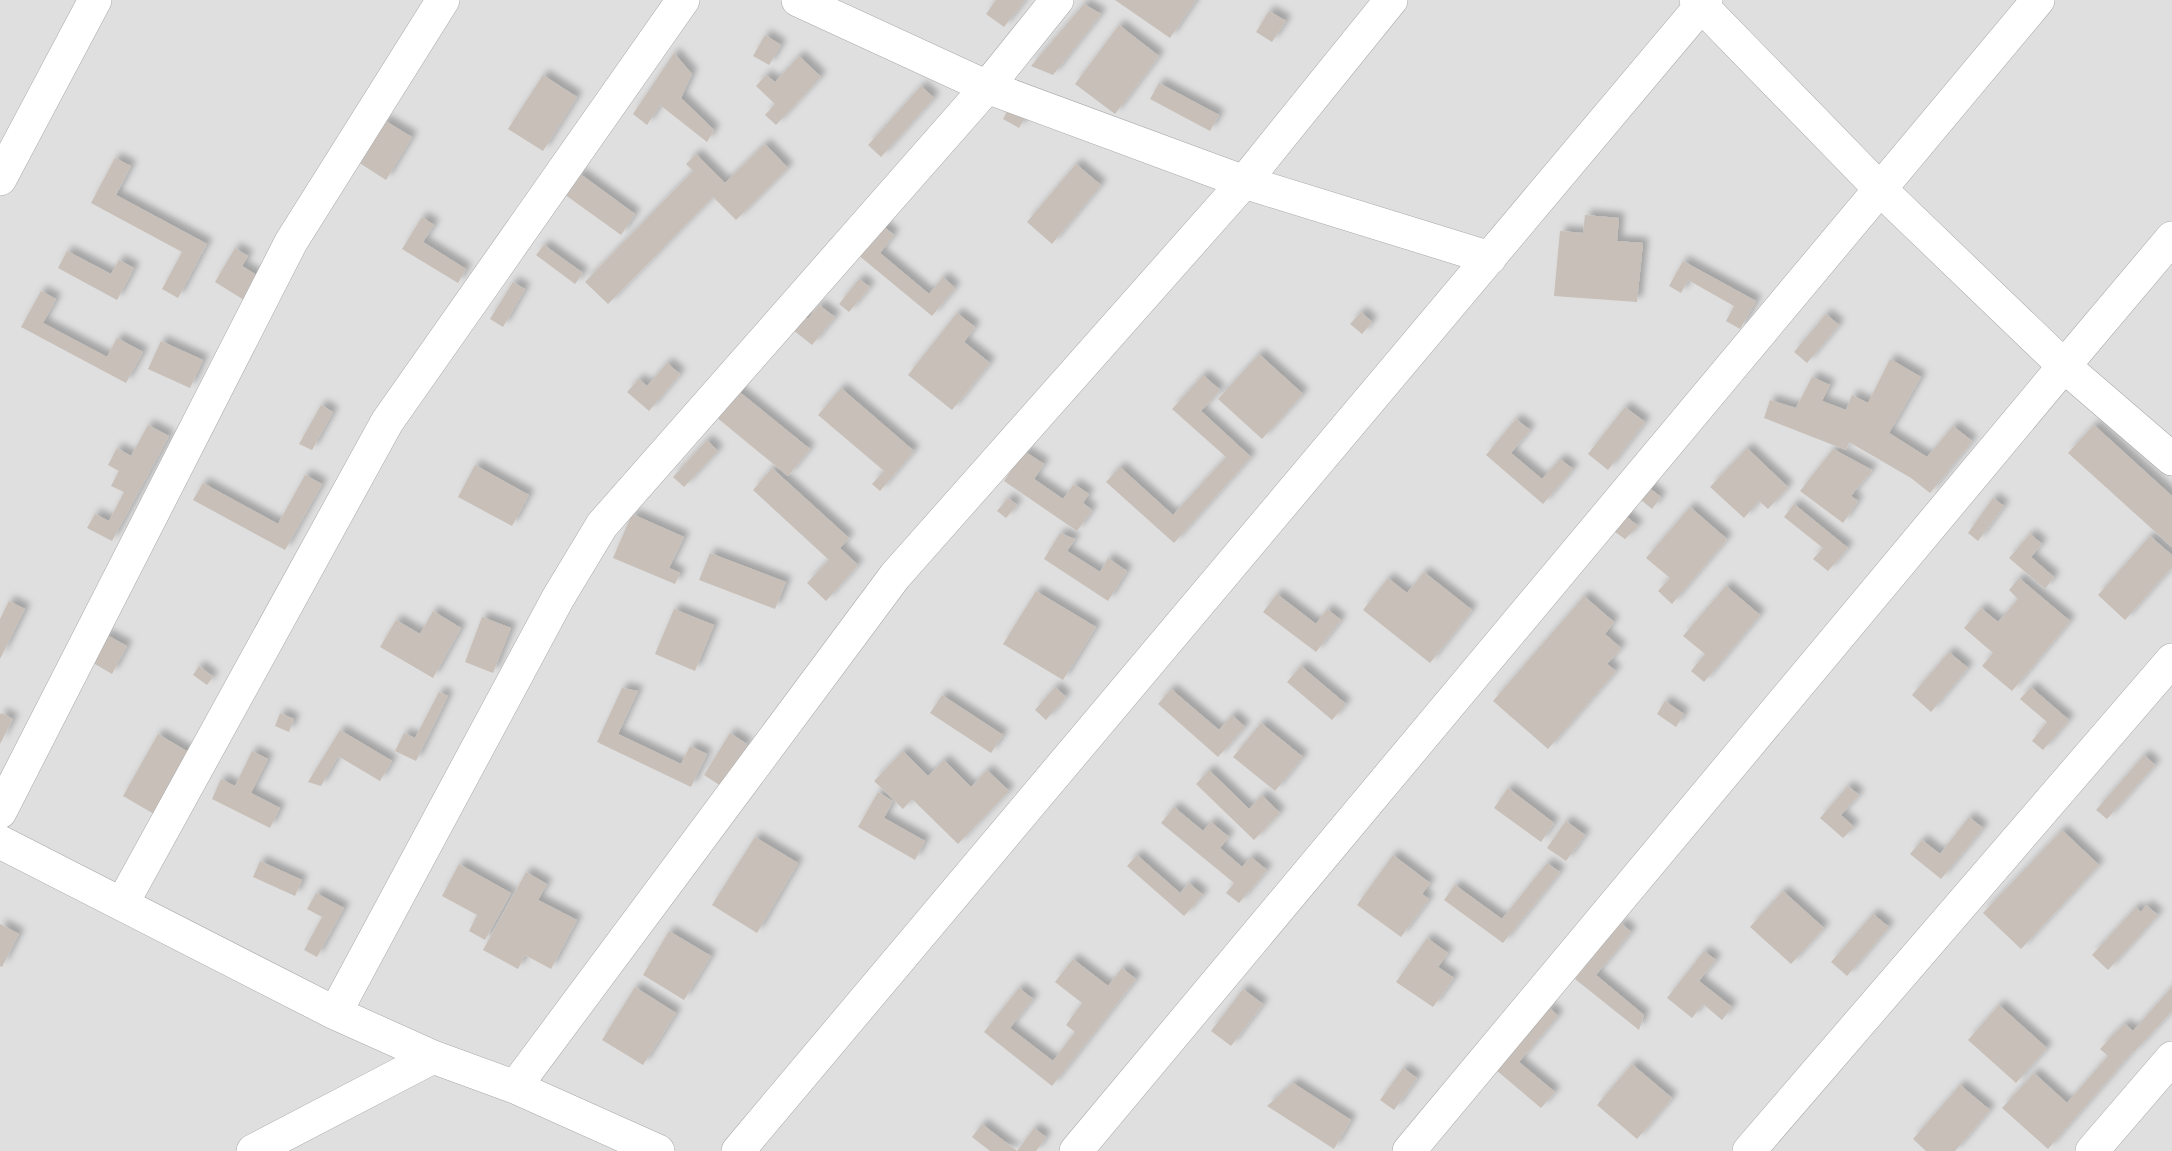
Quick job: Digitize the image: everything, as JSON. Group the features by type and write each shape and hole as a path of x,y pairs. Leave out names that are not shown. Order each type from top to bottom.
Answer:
{"street":[{"path":"0,180 94,0"},
{"path":"0,812 291,242 443,0"},
{"path":"122,904 387,422 683,0"},
{"path":"798,0 987,87 1244,182 1490,258"},
{"path":"335,1013 558,598 602,525 987,87 1057,0"},
{"path":"515,1087 895,576 1244,182 1391,0"},
{"path":"1076,1151 2038,0"},
{"path":"738,1151 1490,258 1701,2 1881,190 2064,366 2172,459"},
{"path":"1409,1151 2172,238"},
{"path":"1749,1151 2172,660"},
{"path":"0,842 335,1013 433,1057 515,1087 658,1151"},
{"path":"254,1151 433,1057"},
{"path":"2092,1151 2172,1058"}],"shaded area":[{"path":"0,0 2172,0 2172,1151 0,1151"}],"building":[{"path":"996,0 1025,0 1004,27 986,14"},
{"path":"1115,0 1196,0 1170,38"},
{"path":"1084,4 1101,14 1053,75 1031,66"},
{"path":"1269,11 1286,21 1272,42 1256,32"},
{"path":"1119,25 1159,56 1115,114 1075,84"},
{"path":"765,35 781,45 769,65 753,56"},
{"path":"674,53 692,74 681,98 714,130 707,142 660,105 647,125 633,114"},
{"path":"799,56 821,77 776,125 765,115 775,104 756,86 766,75 775,82"},
{"path":"543,75 577,97 543,151 508,129"},
{"path":"1159,83 1219,115 1210,131 1150,99"},
{"path":"921,86 934,98 881,157 868,145"},
{"path":"1010,106 1026,116 1019,128 1003,119"},
{"path":"384,120 412,137 386,180 358,162"},
{"path":"765,144 788,168 736,220 713,197 608,304 585,282 693,171 686,164 696,154 725,183"},
{"path":"115,158 131,166 116,195 207,244 178,298 162,289 182,252 91,203"},
{"path":"1076,164 1101,185 1052,244 1027,222"},
{"path":"579,173 635,214 621,235 564,194"},
{"path":"1585,215 1619,218 1617,241 1643,243 1637,302 1554,296 1560,231 1583,233"},
{"path":"422,217 434,225 423,242 466,269 458,283 402,249"},
{"path":"881,224 894,235 880,253 929,294 943,277 955,288 932,316 857,254"},
{"path":"544,245 583,273 575,284 536,255"},
{"path":"235,248 248,256 242,266 258,276 244,300 215,282"},
{"path":"67,251 111,274 119,260 134,268 117,300 58,268"},
{"path":"1683,261 1756,301 1740,329 1726,321 1734,306 1688,280 1681,293 1669,286"},
{"path":"859,279 870,287 849,312 839,304"},
{"path":"513,282 525,289 503,327 490,319"},
{"path":"41,291 56,299 43,323 107,357 117,338 143,352 126,383 21,327"},
{"path":"819,305 835,317 812,345 783,322 795,308 808,319"},
{"path":"1361,312 1372,322 1362,334 1350,324"},
{"path":"957,313 975,327 964,342 990,363 952,410 908,375"},
{"path":"1826,314 1839,325 1807,363 1794,352"},
{"path":"161,341 203,360 190,388 148,369"},
{"path":"1259,354 1303,394 1262,439 1218,399"},
{"path":"1890,359 1921,377 1889,433 1927,457 1953,426 1972,441 1930,493 1911,478 1849,442 1846,450 1764,418 1770,400 1796,408 1812,377 1830,385 1822,401 1846,410 1852,395 1868,403"},
{"path":"667,363 680,374 649,411 627,392 639,379 647,386"},
{"path":"1203,375 1220,390 1201,411 1251,457 1174,543 1106,482 1120,467 1173,515 1226,457 1172,409"},
{"path":"731,385 810,449 788,476 710,412"},
{"path":"841,388 914,451 880,491 872,484 884,471 818,415"},
{"path":"321,405 333,412 312,450 299,444"},
{"path":"1625,407 1645,422 1608,470 1588,454"},
{"path":"1516,419 1530,430 1511,453 1542,479 1560,459 1573,469 1543,504 1486,455"},
{"path":"148,425 169,436 112,541 87,528 95,514 109,521 124,492 111,486 119,471 108,465 117,448 131,456"},
{"path":"2094,425 2172,496 2172,547 2068,453"},
{"path":"707,440 718,451 684,487 673,477"},
{"path":"1747,448 1788,487 1768,509 1759,501 1744,518 1710,487"},
{"path":"1833,449 1872,470 1851,496 1858,501 1843,523 1800,491"},
{"path":"1024,451 1044,464 1034,479 1063,499 1074,484 1089,494 1083,503 1092,510 1077,531 1004,481"},
{"path":"475,465 529,495 512,526 458,497"},
{"path":"772,468 849,538 840,548 858,565 826,601 807,583 829,560 753,490"},
{"path":"305,475 322,484 285,550 193,500 203,483 278,524"},
{"path":"1644,484 1661,497 1652,509 1635,495"},
{"path":"1008,498 1017,505 1006,518 997,511"},
{"path":"1993,498 2004,506 1978,541 1968,533"},
{"path":"1794,504 1848,548 1828,571 1813,559 1823,548 1784,517"},
{"path":"1690,507 1727,539 1672,604 1658,591 1670,578 1646,558"},
{"path":"1621,512 1638,526 1625,539 1608,527"},
{"path":"632,514 684,537 669,568 680,573 675,584 613,558"},
{"path":"1060,533 1075,539 1067,551 1100,572 1108,558 1127,571 1108,601 1044,559"},
{"path":"2030,534 2042,544 2031,557 2054,577 2045,589 2009,558"},
{"path":"2150,536 2172,555 2172,567 2125,620 2098,595"},
{"path":"710,553 786,582 775,609 699,580"},
{"path":"1424,572 1472,610 1430,663 1363,610 1388,578 1407,593"},
{"path":"2019,578 2070,621 2012,691 1982,666 1993,653 1964,628 1981,608 1998,622 2018,599 2009,590"},
{"path":"1726,586 1760,615 1704,682 1691,671 1705,654 1683,636"},
{"path":"1036,591 1096,627 1063,680 1003,644"},
{"path":"1277,594 1316,624 1327,609 1341,620 1316,652 1263,612"},
{"path":"1584,596 1614,622 1605,634 1621,648 1607,664 1616,671 1548,749 1493,701"},
{"path":"9,601 25,609 0,659 0,619"},
{"path":"674,609 714,625 695,671 655,654"},
{"path":"433,611 461,628 433,678 380,647 396,620 420,634"},
{"path":"482,617 511,628 493,673 465,662"},
{"path":"105,634 127,646 112,674 90,661"},
{"path":"1949,652 1968,668 1931,712 1912,695"},
{"path":"199,666 213,677 207,685 193,675"},
{"path":"1301,666 1346,704 1332,720 1287,682"},
{"path":"1055,687 1066,697 1046,720 1035,710"},
{"path":"2031,687 2069,720 2043,750 2032,741 2047,722 2020,699"},
{"path":"622,688 638,691 618,734 681,764 690,746 707,754 691,787 597,742"},
{"path":"1171,689 1219,730 1232,715 1245,727 1218,757 1158,704"},
{"path":"439,692 448,696 416,761 395,751 404,733 415,738"},
{"path":"942,695 1003,735 991,753 930,713"},
{"path":"1665,701 1684,714 1676,727 1657,714"},
{"path":"1,713 13,719 0,744 0,715"},
{"path":"280,713 294,719 289,732 275,726"},
{"path":"1261,723 1303,757 1275,791 1233,757"},
{"path":"340,730 392,761 380,781 338,756 321,786 308,782"},
{"path":"730,733 747,744 721,786 704,775"},
{"path":"158,734 190,753 154,814 123,796"},
{"path":"252,751 268,759 251,793 280,808 270,828 212,799 221,779 235,786"},
{"path":"903,751 928,776 944,760 971,787 987,770 1009,791 958,844 912,799 903,809 874,781"},
{"path":"2144,755 2155,765 2107,819 2096,810"},
{"path":"1209,770 1249,809 1262,795 1280,813 1254,840 1196,784"},
{"path":"1848,786 1859,795 1841,815 1854,827 1843,838 1820,818"},
{"path":"1508,788 1554,823 1541,842 1494,808"},
{"path":"878,792 893,801 884,818 925,841 915,860 858,827"},
{"path":"1174,807 1203,831 1211,822 1229,837 1220,848 1242,867 1251,857 1267,870 1239,903 1226,893 1234,883 1161,823"},
{"path":"1969,817 1983,828 1941,879 1910,854 1922,840 1940,854"},
{"path":"1566,821 1585,835 1566,861 1547,848"},
{"path":"2062,830 2099,865 2021,949 1983,913"},
{"path":"755,837 798,863 757,933 712,905"},
{"path":"1137,855 1180,893 1189,883 1203,895 1184,916 1127,866"},
{"path":"1393,855 1430,883 1422,894 1429,899 1401,937 1357,905"},
{"path":"260,861 302,880 295,896 253,877"},
{"path":"1547,863 1560,872 1503,943 1444,900 1455,885 1502,919"},
{"path":"459,864 511,893 485,940 469,931 477,915 442,896"},
{"path":"526,872 547,884 538,900 577,920 551,969 525,955 518,969 483,950"},
{"path":"1783,891 1824,928 1791,964 1750,927"},
{"path":"316,893 344,908 317,957 304,950 322,917 307,909"},
{"path":"2146,905 2158,915 2108,970 2092,955 2136,907 2141,912"},
{"path":"1873,914 1889,927 1847,976 1831,962"},
{"path":"1621,923 1631,932 1596,975 1644,1015 1639,1030 1575,979"},
{"path":"0,924 19,934 2,967 0,966"},
{"path":"669,931 711,956 684,1000 643,975"},
{"path":"1427,938 1448,953 1438,967 1454,978 1433,1007 1396,982"},
{"path":"1704,951 1716,960 1699,981 1732,1007 1722,1020 1703,1004 1692,1018 1667,998"},
{"path":"1073,959 1108,986 1122,968 1136,979 1052,1086 984,1032 1019,988 1033,999 1010,1028 1053,1061 1075,1032 1066,1025 1082,1003 1055,982"},
{"path":"635,987 676,1013 643,1065 602,1040"},
{"path":"2172,987 2172,1011 2133,1051 2048,1149 2002,1108 2034,1073 2067,1103 2108,1056 2100,1049 2125,1024 2133,1031"},
{"path":"1243,989 1263,1004 1231,1046 1211,1031"},
{"path":"1999,1005 2047,1048 2016,1083 1968,1040"},
{"path":"1549,1007 1558,1016 1519,1062 1555,1092 1541,1108 1496,1070"},
{"path":"1632,1064 1672,1098 1637,1139 1597,1105"},
{"path":"1403,1068 1417,1078 1394,1110 1380,1100"},
{"path":"1293,1083 1351,1120 1334,1149 1267,1106"},
{"path":"1960,1085 1990,1110 1955,1151 1926,1151 1913,1139"},
{"path":"982,1124 1017,1151 990,1151 972,1137"},
{"path":"1034,1128 1046,1137 1036,1151 1017,1151"}]}
